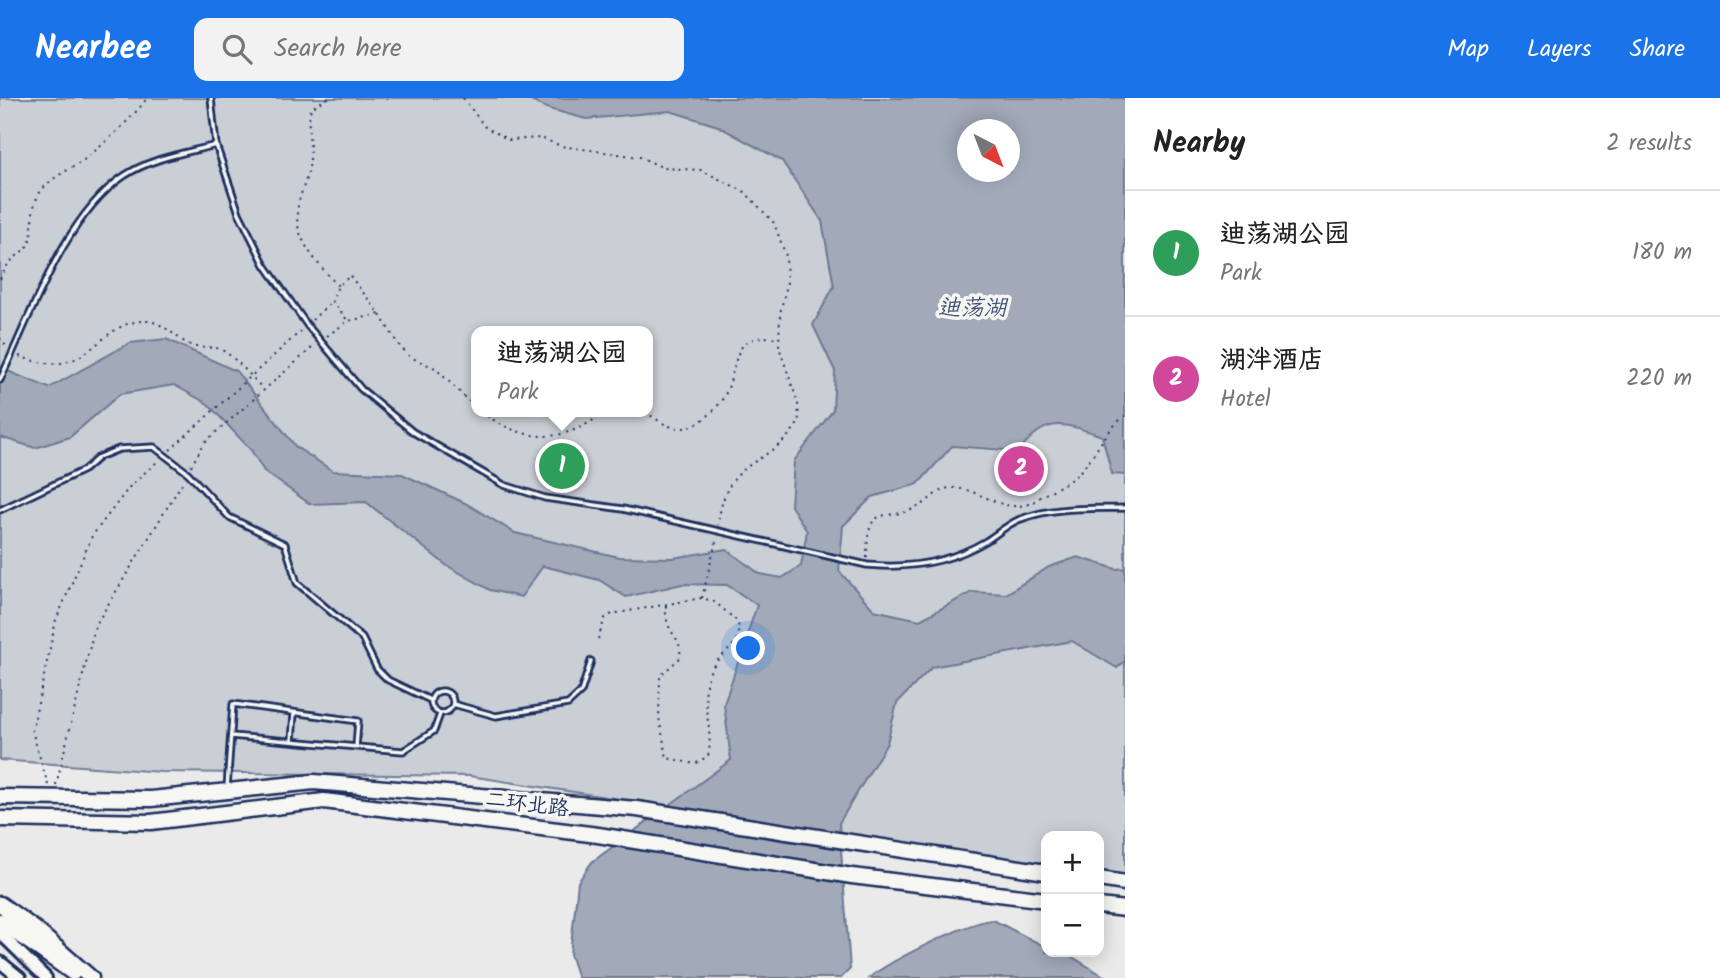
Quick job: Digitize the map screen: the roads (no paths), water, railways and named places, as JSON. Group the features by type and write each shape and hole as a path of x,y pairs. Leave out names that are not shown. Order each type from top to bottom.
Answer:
{"highway":[{"name":"二环北路","path":"0,797 151,799 314,782 637,809 1041,871"},
{"name":"二环北路","path":"0,819 151,822 324,801 598,835 852,876 1041,899"},
{"path":"1104,880 1125,883"},
{"path":"0,904 35,929 91,978"},
{"path":"1104,907 1125,909"},
{"path":"0,921 80,978"}],"main road":[{"path":"0,933 46,978"},
{"path":"0,962 20,978"}],"lane":[{"path":"211,98 216,145 239,212 265,265 307,325 361,388 414,432 504,485 545,498 623,509 718,533 867,565 901,568 947,559 984,542 1016,521 1049,511 1087,507 1125,508"},
{"path":"0,380 72,230 97,197 125,175 163,158 216,145"},
{"path":"0,510 84,470 99,457 119,449 154,447 188,473 229,517 285,544 297,583 362,638 377,669 388,680 430,700"},
{"path":"453,704 496,716 568,704 581,692 591,661"},
{"path":"444,691 451,695 453,704 448,712 440,714 432,709 430,700 435,693 444,691"},
{"path":"227,791 233,704 358,721 356,747"},
{"path":"292,741 294,713"},
{"path":"231,736 403,751 434,731 440,714"}],"water":[{"name":"迪荡湖","path":"524,98 1125,98 1125,475 1112,474 1102,436 1066,426 1047,427 1029,439 1019,451 952,446 918,484 872,497 843,526 839,571 874,610 920,620 972,592 1006,594 1049,567 1078,557 1116,569 1125,568 1125,661 1117,668 1072,641 932,667 897,703 887,743 839,823 850,969 841,978 578,978 570,954 578,882 592,862 731,760 724,704 757,605 727,585 682,584 626,597 599,580 543,566 521,597 490,590 446,565 366,502 310,504 264,471 251,450 208,404 174,385 120,394 70,437 35,448 0,437 0,368 49,388 130,343 166,339 236,371 296,447 333,471 402,474 465,503 515,533 619,557 673,558 726,549 760,574 782,578 801,566 807,531 791,506 794,461 833,410 835,371 813,325 834,286 822,221 782,161 718,126 670,111 586,119 549,109"},
{"path":"993,920 1041,944 1041,957 1072,957 1107,978 869,978 929,943"}],"place":[{"name":"迪荡湖公园","path":"562,466"},
{"name":"湖泮酒店","path":"1021,469"}]}
